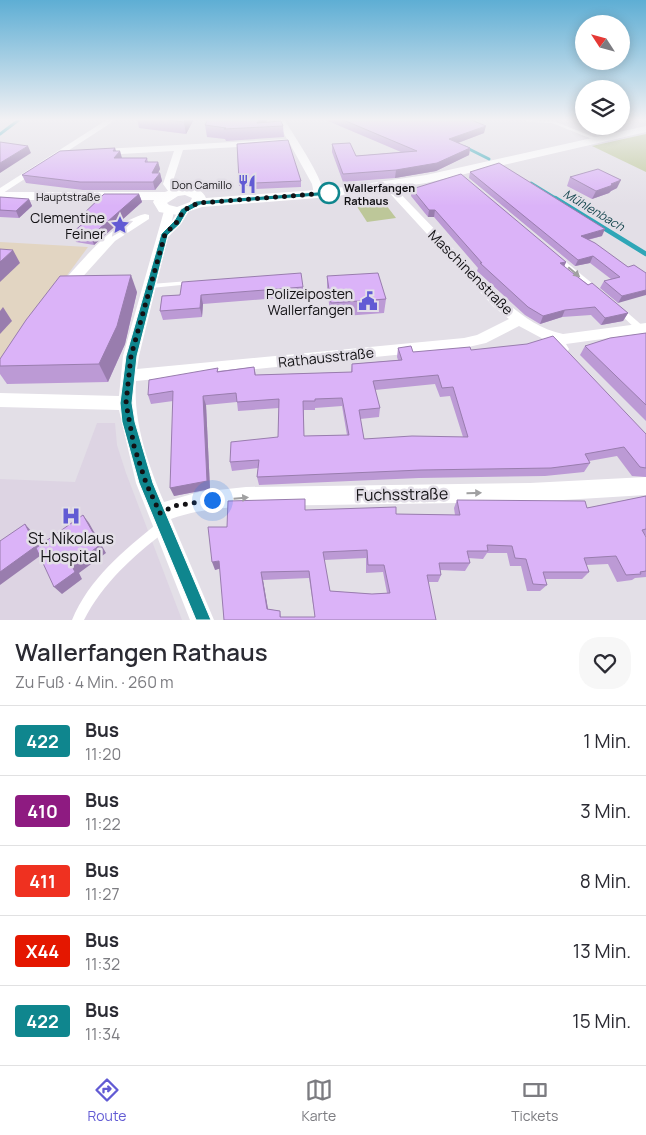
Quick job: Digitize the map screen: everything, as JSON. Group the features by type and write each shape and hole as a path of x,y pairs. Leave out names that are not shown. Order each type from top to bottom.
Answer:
{"main road":[{"path":"171,202 318,194 461,176 569,148"},
{"name":"Hauptstraße","path":"0,196 136,196 171,202 192,192 199,200"}],"street":[{"path":"0,196 68,148"},
{"path":"60,153 194,148"},
{"path":"297,148 317,184 318,194"},
{"path":"179,149 168,181 171,202 177,222 165,234 150,286 131,356 126,403 134,446 146,483 202,620"},
{"name":"Maschinenstraße","path":"387,185 479,284 519,320 552,338 572,359"},
{"path":"57,298 112,238 126,227 145,217"},
{"name":"Rathausstraße","path":"128,376 464,343 482,338 519,320"},
{"path":"552,338 563,339 644,329"},
{"path":"0,400 126,403"},
{"name":"Fuchsstraße","path":"162,519 174,506 193,502 268,496 545,492 646,486"}],"lane":[{"path":"553,254 604,298"},
{"path":"150,286 198,282"},
{"path":"612,304 644,329"},
{"path":"78,620 85,604 102,582 162,519"}],"shaded area":[{"path":"0,242 88,247 0,366"},
{"name":"St. Nikolaus Hospital","path":"97,423 115,423 117,445 126,473 182,620 0,620 0,479 75,482"}],"green space":[{"path":"596,148 646,148 646,172"},
{"path":"383,201 396,218 367,222 356,205"}],"building":[{"path":"0,148 25,148 0,163"},
{"path":"115,148 113,151 120,151 114,158 147,158 145,162 158,162 152,173 160,173 153,182 80,182 22,175 60,151"},
{"path":"237,148 291,148 301,181 254,183 254,180 239,180"},
{"path":"333,148 352,148 356,156 417,151 410,148 470,148 437,163 396,170 343,174"},
{"path":"499,163 605,229 581,236 595,243 628,267 634,265 646,273 646,290 622,296 604,281 620,277 593,256 578,260 470,172"},
{"path":"598,169 621,180 596,191 570,177"},
{"path":"461,174 566,262 560,263 588,285 592,283 628,313 605,318 595,307 565,310 543,316 528,307 480,263 482,263 435,210 429,210 412,189"},
{"path":"104,194 139,194 91,236 72,233 87,220 78,219"},
{"path":"0,197 29,199 16,211 0,210"},
{"path":"0,249 13,250 0,262"},
{"path":"301,273 303,287 201,295 200,308 160,311 162,296 180,295 182,282"},
{"path":"378,273 386,299 331,303 327,276"},
{"path":"131,275 117,326 99,364 0,366 0,359 26,320 60,276"},
{"path":"646,333 646,405 585,346 610,338"},
{"path":"553,336 646,434 646,468 640,467 624,447 585,454 590,463 551,468 421,470 257,477 259,460 230,462 231,442 278,437 279,399 237,402 236,393 203,396 207,481 170,488 173,391 148,395 149,380 218,368 217,372 254,367 255,375 352,372 352,364 402,360 398,348 411,346 413,352 470,347 471,350 527,344","holes":["438,375 442,388 453,387 468,437 412,436 364,439 359,410 380,408 373,381","342,398 349,435 304,436 303,401"]},
{"path":"646,496 646,529 642,530 646,537 646,571 640,572 641,574 626,575 616,556 584,558 589,572 543,572 547,585 533,584 526,559 515,558 512,546 487,545 488,551 467,551 470,563 439,563 441,575 427,575 436,620 224,620 219,561 212,562 208,527 227,527 228,501 305,499 305,510 396,507 396,514 460,515 457,500 585,501 587,508","holes":["367,550 368,565 384,565 390,593 372,594 330,591 323,552","309,571 315,617 280,617 280,611 267,609 261,572"]},
{"path":"83,515 100,545 72,566 75,572 54,587 36,548"},
{"path":"25,524 36,546 0,572 0,541"}],"waterway":[{"name":"Mühlenbach","path":"467,148 489,159"},
{"name":"Mühlenbach","path":"531,183 557,199"},
{"name":"Mühlenbach","path":"555,198 646,254"}],"bus line":[{"name":"422","path":"202,620 186,576 146,483 128,422 126,403 131,356 156,262 165,234 177,222 184,210 198,203 330,193"}],"place":[{"name":"Don Camillo","path":"247,184"},
{"name":"Wallerfangen Rathaus","path":"329,193"},
{"name":"Clementine Feiner","path":"120,225"},
{"name":"Polizeiposten Wallerfangen","path":"368,301"},
{"name":"St. Nikolaus Hospital","path":"71,516"}],"route":[{"path":"212,500 174,506 160,513 146,483 128,422 126,403 131,356 165,234 177,222 184,210 198,203 329,193"}]}
